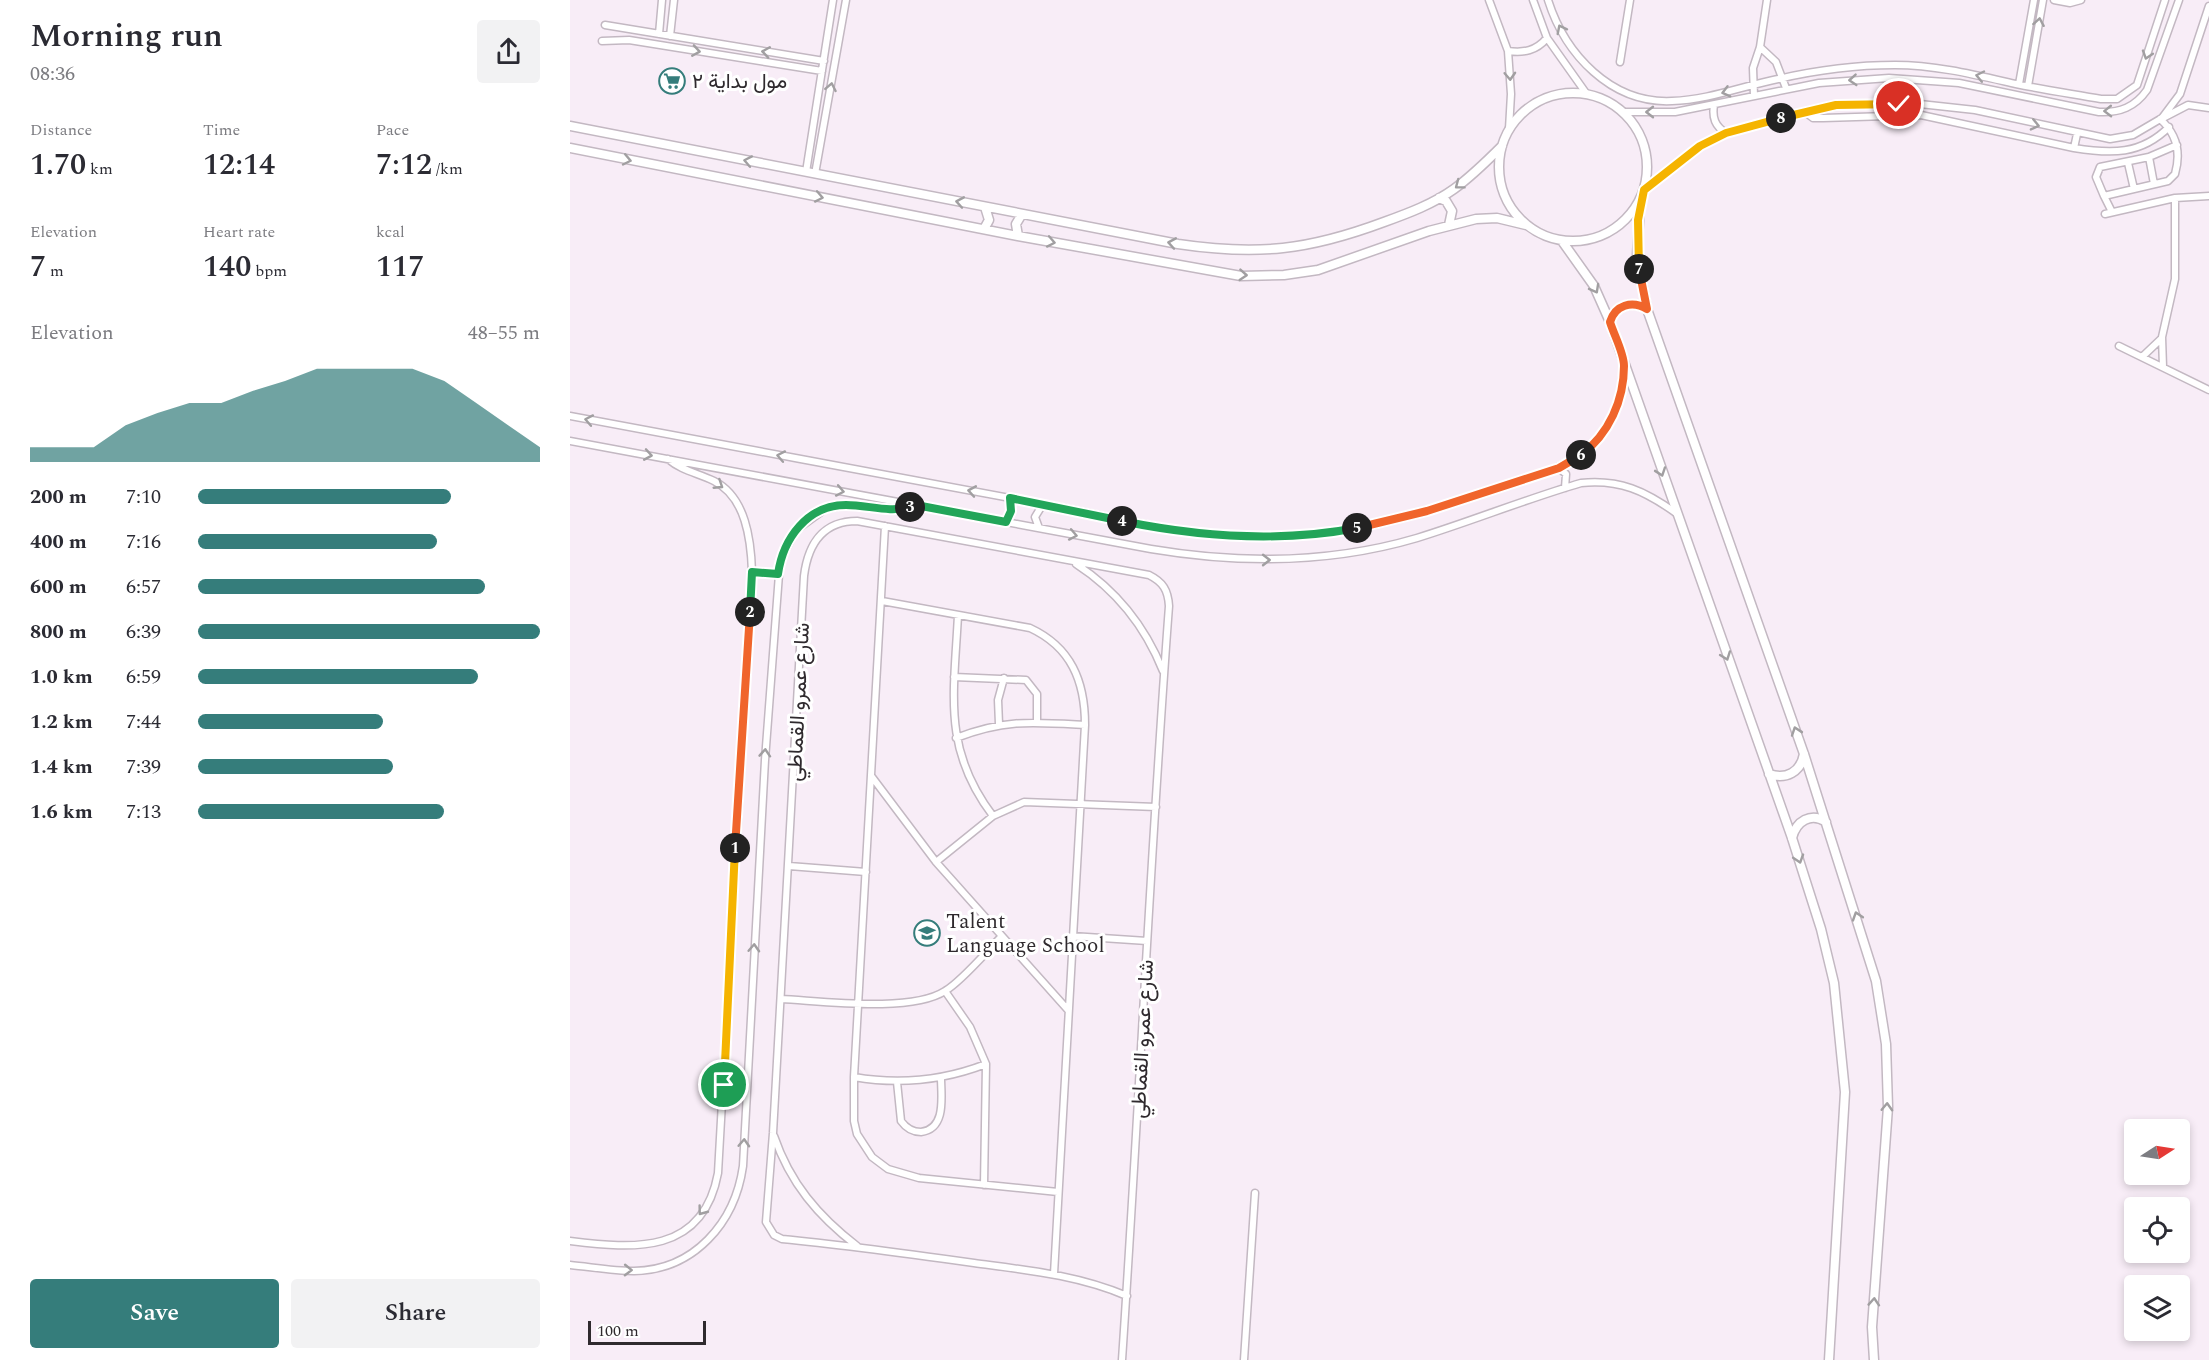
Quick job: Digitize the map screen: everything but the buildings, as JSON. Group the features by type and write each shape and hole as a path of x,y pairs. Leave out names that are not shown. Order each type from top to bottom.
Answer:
{"street":[{"path":"659,34 662,0"},
{"path":"670,36 674,0"},
{"path":"810,173 813,127 833,0"},
{"path":"810,173 823,128 846,0"},
{"path":"1489,0 1508,51 1509,129"},
{"path":"1533,0 1547,38 1586,93"},
{"path":"1548,0 1568,42 1582,62 1619,90 1658,101 1706,97 1753,84 1828,69 1899,65 1934,67 2101,99 2125,96 2137,85 2165,0"},
{"path":"1620,63 1630,0"},
{"path":"1754,96 1753,68 1760,47 1767,0"},
{"path":"2019,84 2034,0"},
{"path":"2028,86 2043,0"},
{"path":"2054,0 2070,3 2081,0"},
{"path":"1624,112 1675,112 1786,88 1854,79 1924,80 1994,89 2099,112 2122,111 2141,99 2147,90 2178,0"},
{"path":"1644,190 1700,146 1726,133 1836,105 1920,104 1975,110 2110,140 2133,135 2161,118 2180,94 2209,6 2204,0"},
{"path":"605,25 824,61"},
{"path":"639,41 640,32"},
{"path":"1508,51 1529,51 1541,45 1547,38"},
{"path":"602,41 639,41 822,71"},
{"path":"1760,47 1776,62 1786,88"},
{"path":"1640,203 1624,222 1605,234 1584,241 1562,241 1543,235 1527,225 1508,202 1499,175 1502,146 1509,129 1523,112 1541,99 1563,92 1586,93 1606,100 1624,112 1641,135 1648,162 1640,203 1637,256 1647,309 1804,754 1868,950 1886,1044 1888,1107 1872,1327 1874,1360"},
{"path":"1714,105 1713,113 1716,124 1726,133"},
{"path":"2161,118 2169,117 2188,105 2209,108"},
{"path":"1804,112 1814,118 1921,115 2101,152 2134,150 2161,135 2169,127"},
{"path":"2104,196 2168,181 2175,174 2177,145 2169,127 2161,118"},
{"path":"570,126 1178,244 1222,250 1262,252 1318,243 1346,235 1439,198 1464,181 1502,146"},
{"path":"813,127 823,128"},
{"path":"2074,148 2077,134"},
{"path":"2177,145 2149,158 2106,165 2096,172 2109,213 2175,198 2209,196"},
{"path":"570,148 1018,236 1202,270 1262,276 1318,270 1341,264 1449,225 1490,218 1527,225"},
{"path":"2149,158 2154,184"},
{"path":"2128,163 2134,189"},
{"path":"1439,198 1449,204 1452,211 1449,225"},
{"path":"2163,367 2162,337 2175,279 2175,198"},
{"path":"984,229 988,220 986,207"},
{"path":"1018,236 1016,224 1022,214"},
{"path":"1562,241 1594,286 1610,322 1792,838 1828,958 1843,1056 1845,1092 1829,1360"},
{"path":"1610,322 1613,313 1624,305 1639,305 1647,309"},
{"path":"2142,357 2162,337"},
{"path":"2119,346 2209,390"},
{"path":"570,416 1188,532 1252,537 1301,536 1352,529 1402,518 1559,468 1586,452 1607,427 1620,397 1624,364"},
{"path":"570,441 1191,556 1242,560 1298,560 1347,554 1416,538 1565,488 1598,481 1615,482 1647,493 1676,513"},
{"path":"570,1241 628,1247 665,1241 698,1217 709,1201 716,1183 752,572 747,531 732,495 715,481 684,470 667,459"},
{"path":"1559,468 1566,474 1565,488"},
{"path":"1006,522 1011,511 1010,498"},
{"path":"1038,528 1036,513 1043,504"},
{"path":"570,1265 635,1271 675,1262 713,1236 723,1224 737,1197 743,1166 761,816 778,574 789,539 814,514 845,505 896,510 916,505"},
{"name":"شارع عمرو القماطي","path":"1122,1360 1127,1296 1147,941 1169,606 1165,587 1149,575 857,521 834,524 819,535 809,550 804,576 773,1133 765,1214 769,1230 782,1239 857,1246 1054,1274 1091,1282 1127,1296"},
{"path":"885,526 854,1077 854,1121 857,1134 863,1146 879,1164 907,1176 1058,1192"},
{"name":"شارع عمرو القماطي","path":"1073,562 1102,583 1127,608 1148,639 1164,674"},
{"path":"752,572 778,574"},
{"path":"882,600 1029,628 1056,644 1076,671 1085,707 1054,1274"},
{"path":"958,615 954,677 956,738 970,779 993,816"},
{"path":"954,677 1026,680 1035,688 1037,722"},
{"path":"999,724 998,700 1005,678"},
{"path":"956,738 999,724 1037,722 1084,725"},
{"path":"1769,774 1790,775 1801,764 1804,754"},
{"path":"872,777 936,862 1068,1010"},
{"path":"936,862 993,816 1024,802 1156,807"},
{"path":"1792,838 1795,828 1807,818 1817,818 1826,822"},
{"path":"789,866 866,872"},
{"path":"1072,936 1147,941"},
{"path":"781,999 902,1002 945,991 1001,937"},
{"path":"945,991 970,1027 986,1064 984,1185"},
{"path":"854,1077 897,1082 941,1078 986,1064"},
{"path":"897,1082 901,1121 909,1129 921,1132 932,1127 939,1118 941,1078"},
{"name":"شارع عمرو القماطي","path":"773,1133 787,1168 808,1201 831,1225 857,1246"},
{"path":"1244,1360 1255,1193"}],"place":[{"name":"مول بداية ۲","path":"672,81"},
{"name":"Talent Language School","path":"927,933"}],"route":[{"path":"724,1085 730,935 752,572 778,574 783,550 804,521 814,514 836,506 896,510 916,505 1006,522 1012,506 1010,498 1156,528 1228,536 1301,536 1352,529 1402,518 1559,468 1578,458 1594,444 1607,427 1617,407 1624,364 1610,322 1613,313 1629,304 1647,309 1637,256 1638,220 1644,190 1700,146 1726,133 1836,105 1899,104"}]}
